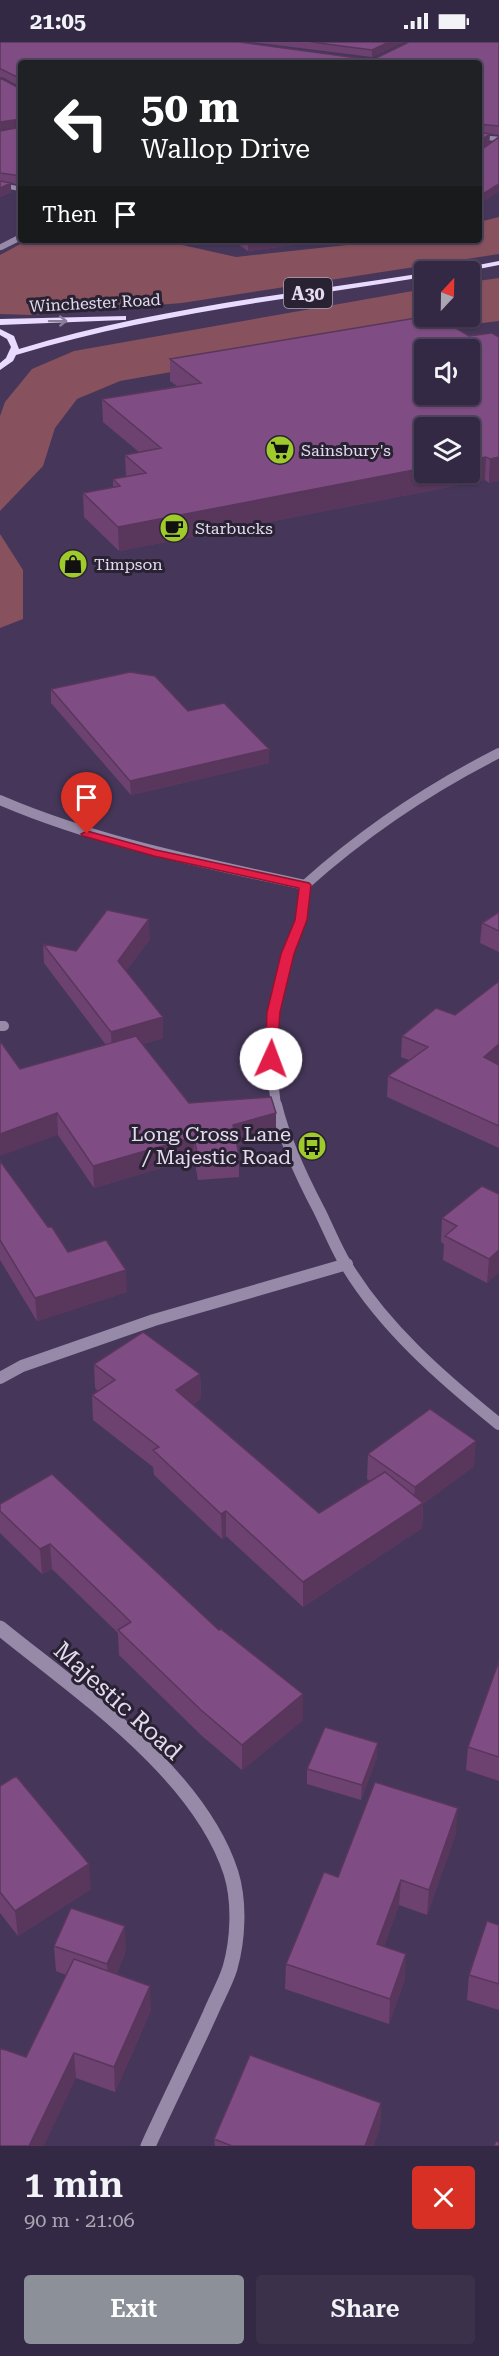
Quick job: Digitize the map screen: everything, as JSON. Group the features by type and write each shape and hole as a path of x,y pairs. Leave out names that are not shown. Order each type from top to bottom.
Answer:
{"main road":[{"path":"480,266 499,263"},
{"name":"Winchester Road","path":"13,353 63,338 191,312 414,277"},
{"name":"Winchester Road","path":"0,322 76,321 191,312"},
{"path":"0,332 14,342 13,353 0,368"}],"street":[{"path":"482,137 499,140"},
{"path":"492,146 499,140"},
{"path":"0,185 18,188"},
{"path":"1,247 18,238"},
{"path":"499,753 439,784 406,805 371,830 305,885 301,920 287,954 274,1012 271,1041 272,1077 277,1114 286,1145 347,1264 375,1304 417,1350 473,1404 499,1424"},
{"path":"0,800 65,827 109,841 305,885"},
{"path":"0,1378 31,1362 154,1320 347,1264"},
{"name":"Majestic Road","path":"0,1628 99,1707 142,1748 190,1801 216,1838 232,1875 236,1917 231,1965 148,2146"}],"shaded area":[{"path":"499,217 499,254 454,261 414,261 414,267 182,303 31,315 0,314 0,255 22,243 173,243 236,257 365,243 482,243 482,221"},
{"path":"499,278 499,321 480,323 480,281"},
{"path":"414,291 414,327 450,327 369,337 120,381 77,399 55,428 43,466 0,511 0,416 5,402 32,369 74,351"},
{"path":"0,534 23,570 23,619 0,628"}],"building":[{"path":"0,42 239,42 372,60 18,60 18,78 0,69"},
{"path":"311,42 389,42 372,50"},
{"path":"409,42 499,42 499,126 482,124 482,60 372,60"},
{"path":"0,78 18,87 18,119 0,122"},
{"path":"18,128 18,176 0,173 0,131"},
{"path":"482,133 490,134 482,139"},
{"path":"499,137 499,184 482,195 482,149"},
{"path":"0,181 11,183 0,188"},
{"name":"Sainsbury's","path":"414,318 414,327 454,327 469,336 492,333 499,337 499,457 480,458 480,417 414,417 414,470 118,527 83,493 120,486 113,479 146,473 125,455 161,448 102,399 201,383 170,359"},
{"path":"130,672 155,676 188,711 224,703 269,749 130,781 51,689"},
{"path":"107,910 149,919 118,961 163,1017 111,1032 43,944 76,951"},
{"path":"499,912 499,931 482,923"},
{"path":"499,981 499,1044 484,1057 499,1065 499,1126 388,1076 428,1047 402,1036 436,1008 455,1015"},
{"path":"136,1036 189,1103 271,1097 276,1113 233,1125 239,1155 198,1158 194,1137 93,1166 57,1113 0,1134 0,1041 20,1069"},
{"path":"0,1161 48,1227 52,1227 68,1252 106,1240 126,1270 35,1298 0,1240"},
{"path":"482,1186 499,1194 499,1250 489,1259 445,1236 457,1226 442,1218"},
{"path":"143,1332 200,1374 176,1390 319,1513 385,1472 423,1503 303,1582 226,1511 221,1514 153,1450 159,1447 92,1395 115,1380 94,1364"},
{"path":"430,1409 476,1441 415,1487 368,1454"},
{"path":"52,1474 219,1630 221,1629 303,1694 242,1745 201,1710 118,1630 131,1622 50,1544 40,1549 0,1511 0,1504"},
{"path":"499,1661 499,1757 468,1747"},
{"path":"325,1727 378,1743 362,1785 307,1769"},
{"path":"16,1776 89,1864 15,1911 0,1892 0,1786"},
{"path":"375,1782 458,1808 429,1890 401,1880 377,1944 406,1954 390,1999 286,1964 324,1872 338,1877"},
{"path":"71,1908 125,1926 107,1964 54,1946"},
{"path":"487,1921 499,1925 499,1984 469,1975"},
{"path":"74,1959 150,1986 114,2067 74,2053 29,2146 0,2146 0,2048 26,2057"},
{"path":"250,2055 381,2103 365,2146 232,2146 214,2139"}],"place":[{"name":"Sainsbury's","path":"280,450"},
{"name":"Starbucks","path":"174,528"},
{"name":"Timpson","path":"73,564"},
{"name":"Long Cross Lane / Majestic Road","path":"312,1146"}],"route":[{"path":"87,834 154,853 305,885 301,920 287,954 274,1012 271,1059"}]}
